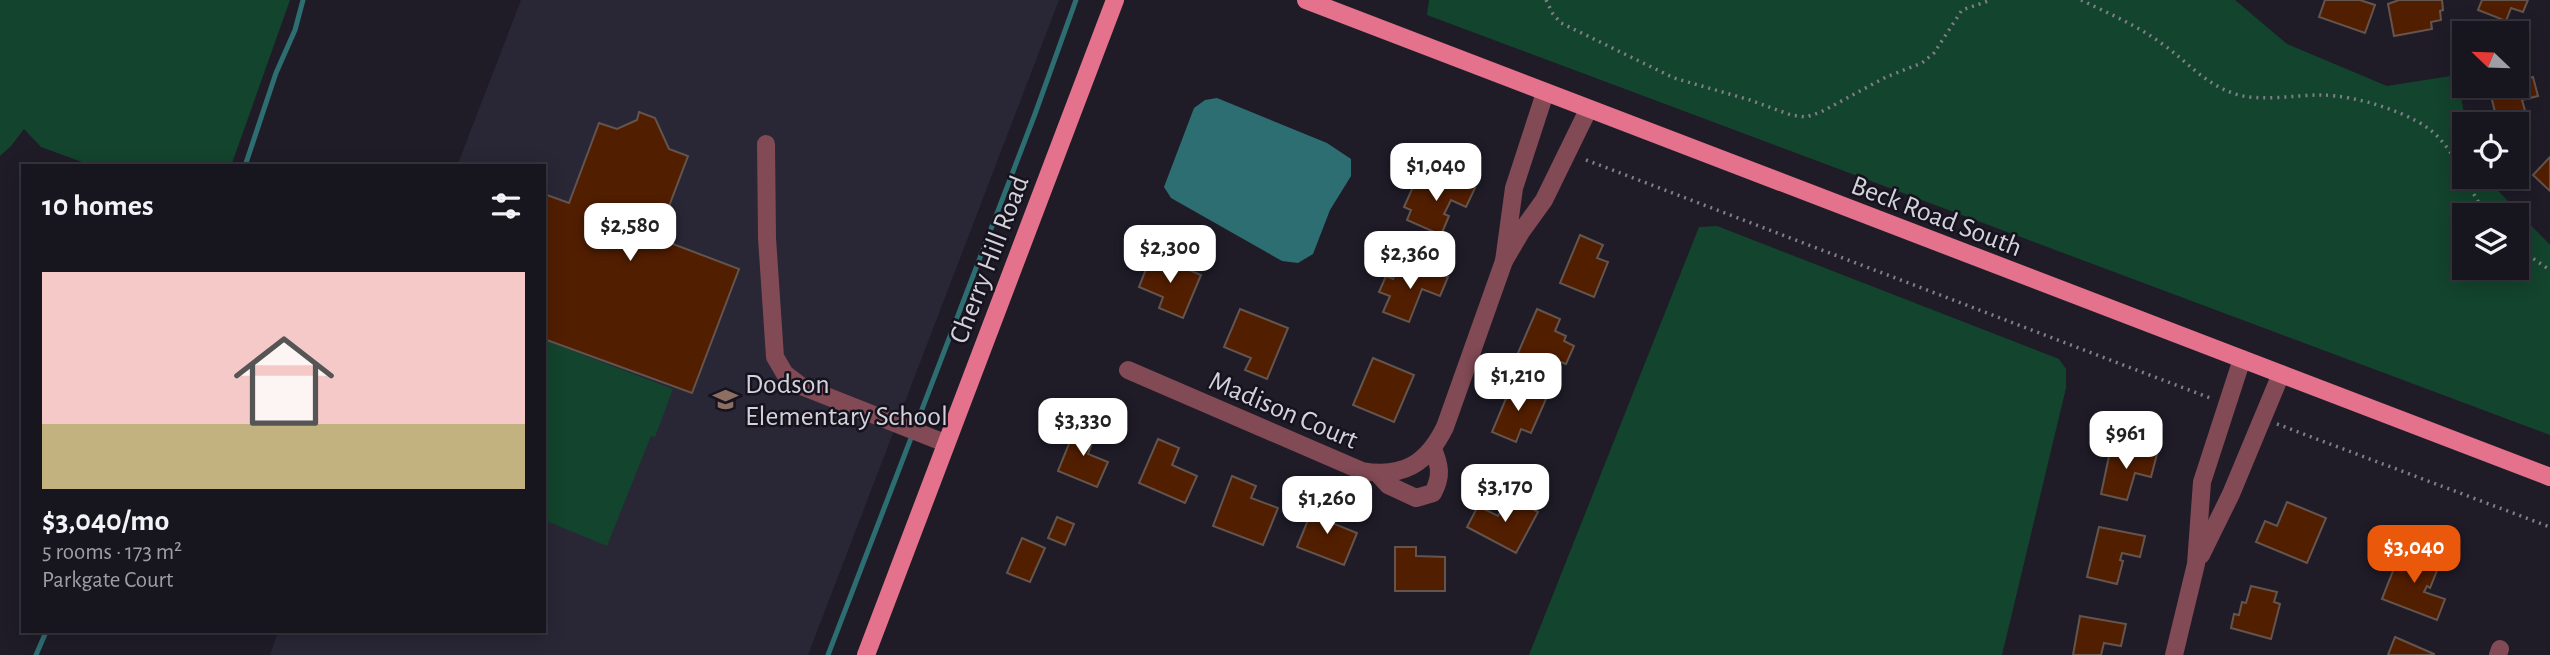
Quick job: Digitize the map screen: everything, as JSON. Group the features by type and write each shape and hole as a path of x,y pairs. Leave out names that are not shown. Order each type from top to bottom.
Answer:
{"main road":[{"name":"Cherry Hill Road","path":"866,655 1115,0"},
{"name":"Beck Road South","path":"1306,0 2550,477"}],"street":[{"path":"1504,261 1514,188 1545,93"},
{"path":"1504,261 1544,200 1588,110"},
{"path":"766,144 767,238 775,357 785,374 801,386 945,443"},
{"name":"Madison Court","path":"1128,370 1362,471 1392,473 1411,467 1433,449 1445,427 1504,261"},
{"path":"2174,655 2196,564 2202,482 2242,359"},
{"path":"2196,564 2231,494 2281,374"},
{"path":"1377,474 1388,485 1416,498 1433,492 1439,482 1440,467 1433,449"}],"path":[{"path":"1546,0 1561,23 1674,78 1791,115 1806,117 1821,112 1886,77 1922,63 1934,53 1962,9 1991,0"},
{"path":"2081,0 2159,41 2202,78 2238,95 2325,95 2400,112 2421,122 2440,138 2480,203"},
{"path":"1586,160 2216,400"},
{"path":"2529,256 2550,270"},
{"path":"2268,421 2550,527"}],"shaded area":[{"path":"0,0 290,0 232,164 88,164 41,147 24,129 0,156"},
{"name":"Dodson Elementary School","path":"521,0 1059,0 808,655 270,655 278,633 546,633 546,164 458,164"},
{"path":"1429,0 2235,0 2287,44 2387,86 2452,76 2452,98 2461,98 2464,112 2452,112 2452,189 2496,189 2510,203 2452,203 2452,280 2529,280 2529,223 2550,245 2550,435 1427,15"},
{"path":"1217,98 1327,143 1351,159 1351,176 1330,210 1313,254 1298,263 1282,261 1171,198 1164,187 1194,108 1205,100"},
{"path":"1717,226 2059,359 2066,369 2066,388 2002,655 1529,655 1699,227"},
{"path":"546,341 673,389 607,546 546,521"}],"building":[{"path":"2325,0 2360,0 2375,5 2365,33 2319,17"},
{"path":"2399,0 2442,0 2441,20 2431,22 2432,29 2394,36 2388,4"},
{"path":"2482,0 2528,0 2523,12 2511,8 2506,21 2478,10"},
{"path":"2533,77 2538,96 2522,100 2525,112 2495,112 2492,98 2529,98 2529,78"},
{"path":"639,112 655,118 669,149 688,156 657,238 739,269 692,393 546,340 546,195 569,203 599,123 617,129 637,120"},
{"path":"2550,157 2550,191 2533,175"},
{"path":"1449,176 1475,188 1466,207 1451,200 1444,214 1449,216 1441,235 1407,220 1411,210 1404,207 1417,178 1443,189"},
{"path":"1580,235 1603,245 1597,258 1608,262 1594,297 1560,283"},
{"path":"1152,254 1201,275 1183,318 1159,308 1163,297 1139,287"},
{"path":"1422,267 1448,277 1440,296 1422,289 1409,322 1383,312 1390,296 1379,292 1386,276 1393,279 1397,269 1418,277"},
{"path":"1240,309 1288,328 1267,379 1245,370 1251,358 1224,347"},
{"path":"1537,309 1560,319 1555,331 1566,336 1564,341 1574,346 1566,364 1555,360 1550,374 1515,360"},
{"path":"1373,358 1414,375 1394,422 1353,405"},
{"path":"1512,384 1546,399 1531,433 1521,429 1516,442 1492,432"},
{"path":"1077,424 1096,432 1088,454 1108,462 1097,487 1058,471"},
{"path":"1158,439 1179,448 1172,465 1197,476 1185,503 1139,483"},
{"path":"2111,447 2157,454 2151,477 2135,473 2127,500 2101,494"},
{"path":"1232,476 1256,486 1251,498 1278,508 1263,545 1213,526"},
{"path":"1509,496 1538,512 1516,553 1467,527 1478,506 1498,516"},
{"path":"2287,502 2326,518 2307,563 2256,542 2265,521 2277,526"},
{"path":"1315,503 1337,512 1332,523 1357,533 1344,565 1297,547"},
{"path":"1057,517 1074,524 1065,545 1048,538"},
{"path":"2099,527 2145,536 2140,557 2122,553 2120,560 2123,561 2117,584 2087,577"},
{"path":"1022,538 1045,548 1030,582 1007,573"},
{"path":"1395,547 1416,547 1416,556 1445,557 1445,591 1395,591"},
{"path":"2402,548 2440,563 2430,588 2427,586 2424,592 2445,599 2437,620 2382,599"},
{"path":"2251,586 2277,592 2274,602 2280,604 2271,639 2231,628 2234,614 2239,615 2242,602 2246,603"},
{"path":"2080,616 2126,624 2121,646 2104,643 2101,655 2073,655"},
{"path":"2395,637 2434,654 2434,655 2388,655"}],"waterway":[{"path":"246,164 276,73 295,30 303,0"},
{"path":"828,655 1076,0"},
{"path":"36,655 46,633"}],"place":[{"name":"Dodson Elementary School","path":"725,399"}]}
